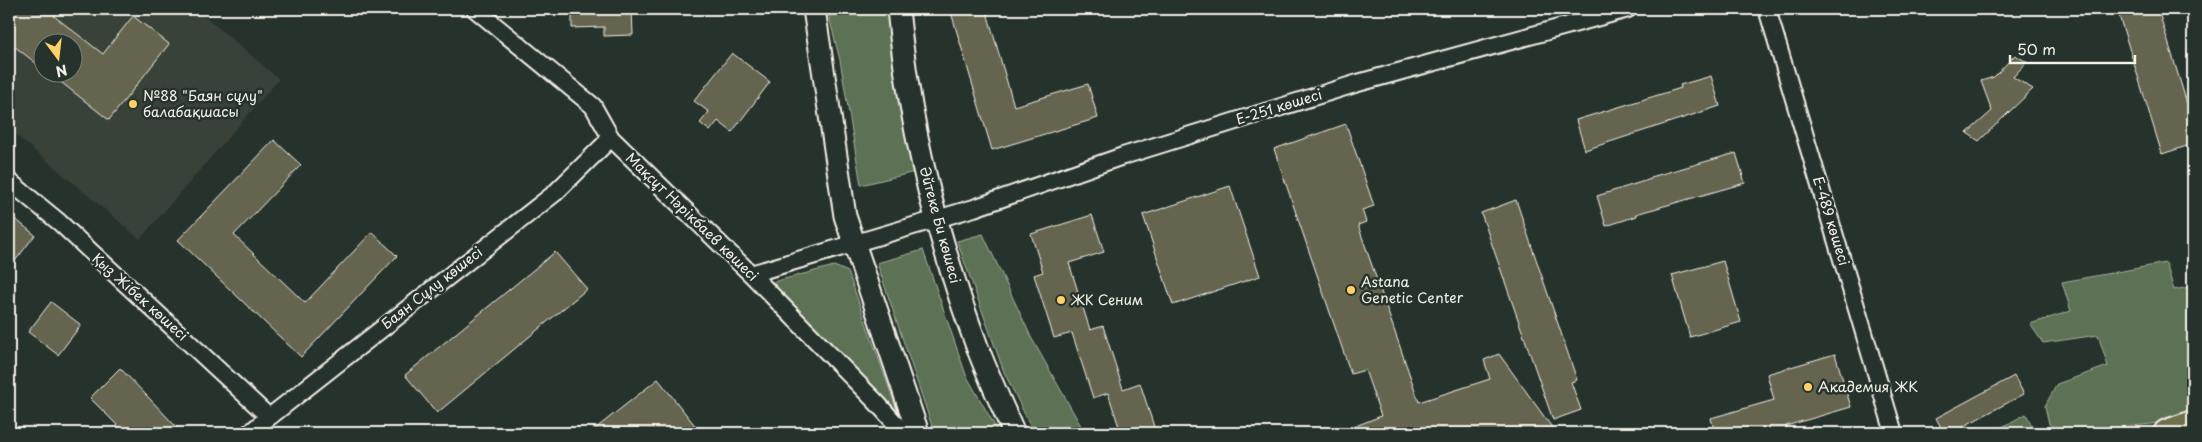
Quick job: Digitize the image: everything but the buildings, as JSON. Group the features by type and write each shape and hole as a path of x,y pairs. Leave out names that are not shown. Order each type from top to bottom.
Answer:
{"main road":[{"path":"2167,433 2193,424"}],"street":[{"name":"Мақсұт Нәрікбаев көшесі","path":"475,9 593,106 611,138 751,274 904,433"},
{"path":"814,9 845,216 918,433"},
{"name":"Әйтеке Би көшесі","path":"898,9 904,72 935,219 978,350 1014,433"},
{"name":"Е-251 көшесі","path":"751,274 974,208 1122,156 1358,83 1628,9"},
{"name":"Е-489 көшесі","path":"1767,9 1894,433"},
{"name":"Баян Сұлу көшесі","path":"249,433 268,416 555,193 611,138"},
{"name":"Қыз Жібек көшесі","path":"9,181 59,222 268,416"}],"shaded area":[{"name":"№88 \"Баян сұлу\" балабақшасы","path":"9,9 196,9 279,79 140,239 9,129"}],"green space":[{"path":"827,9 886,9 904,126 915,172 861,185 840,60"},
{"path":"983,234 1032,339 1085,433 1034,433 1004,372 957,241"},
{"path":"923,250 966,375 999,433 935,433 933,429 877,263"},
{"path":"2166,263 2174,290 2193,286 2193,407 2179,417 2152,424 2063,433 2049,424 2045,406 2057,384 2108,366 2098,335 2043,343 2030,324 2071,311 2062,282"},
{"path":"834,266 848,272 899,416 769,283"},
{"path":"2026,414 2036,433 1991,433"}],"place":[{"name":"№88 \"Баян сұлу\" балабақшасы","path":"133,104"},
{"name":"Astana Genetic Center","path":"1351,290"},
{"name":"ЖК Сеним","path":"1061,300"},
{"name":"Академия ЖК","path":"1808,387"}]}
